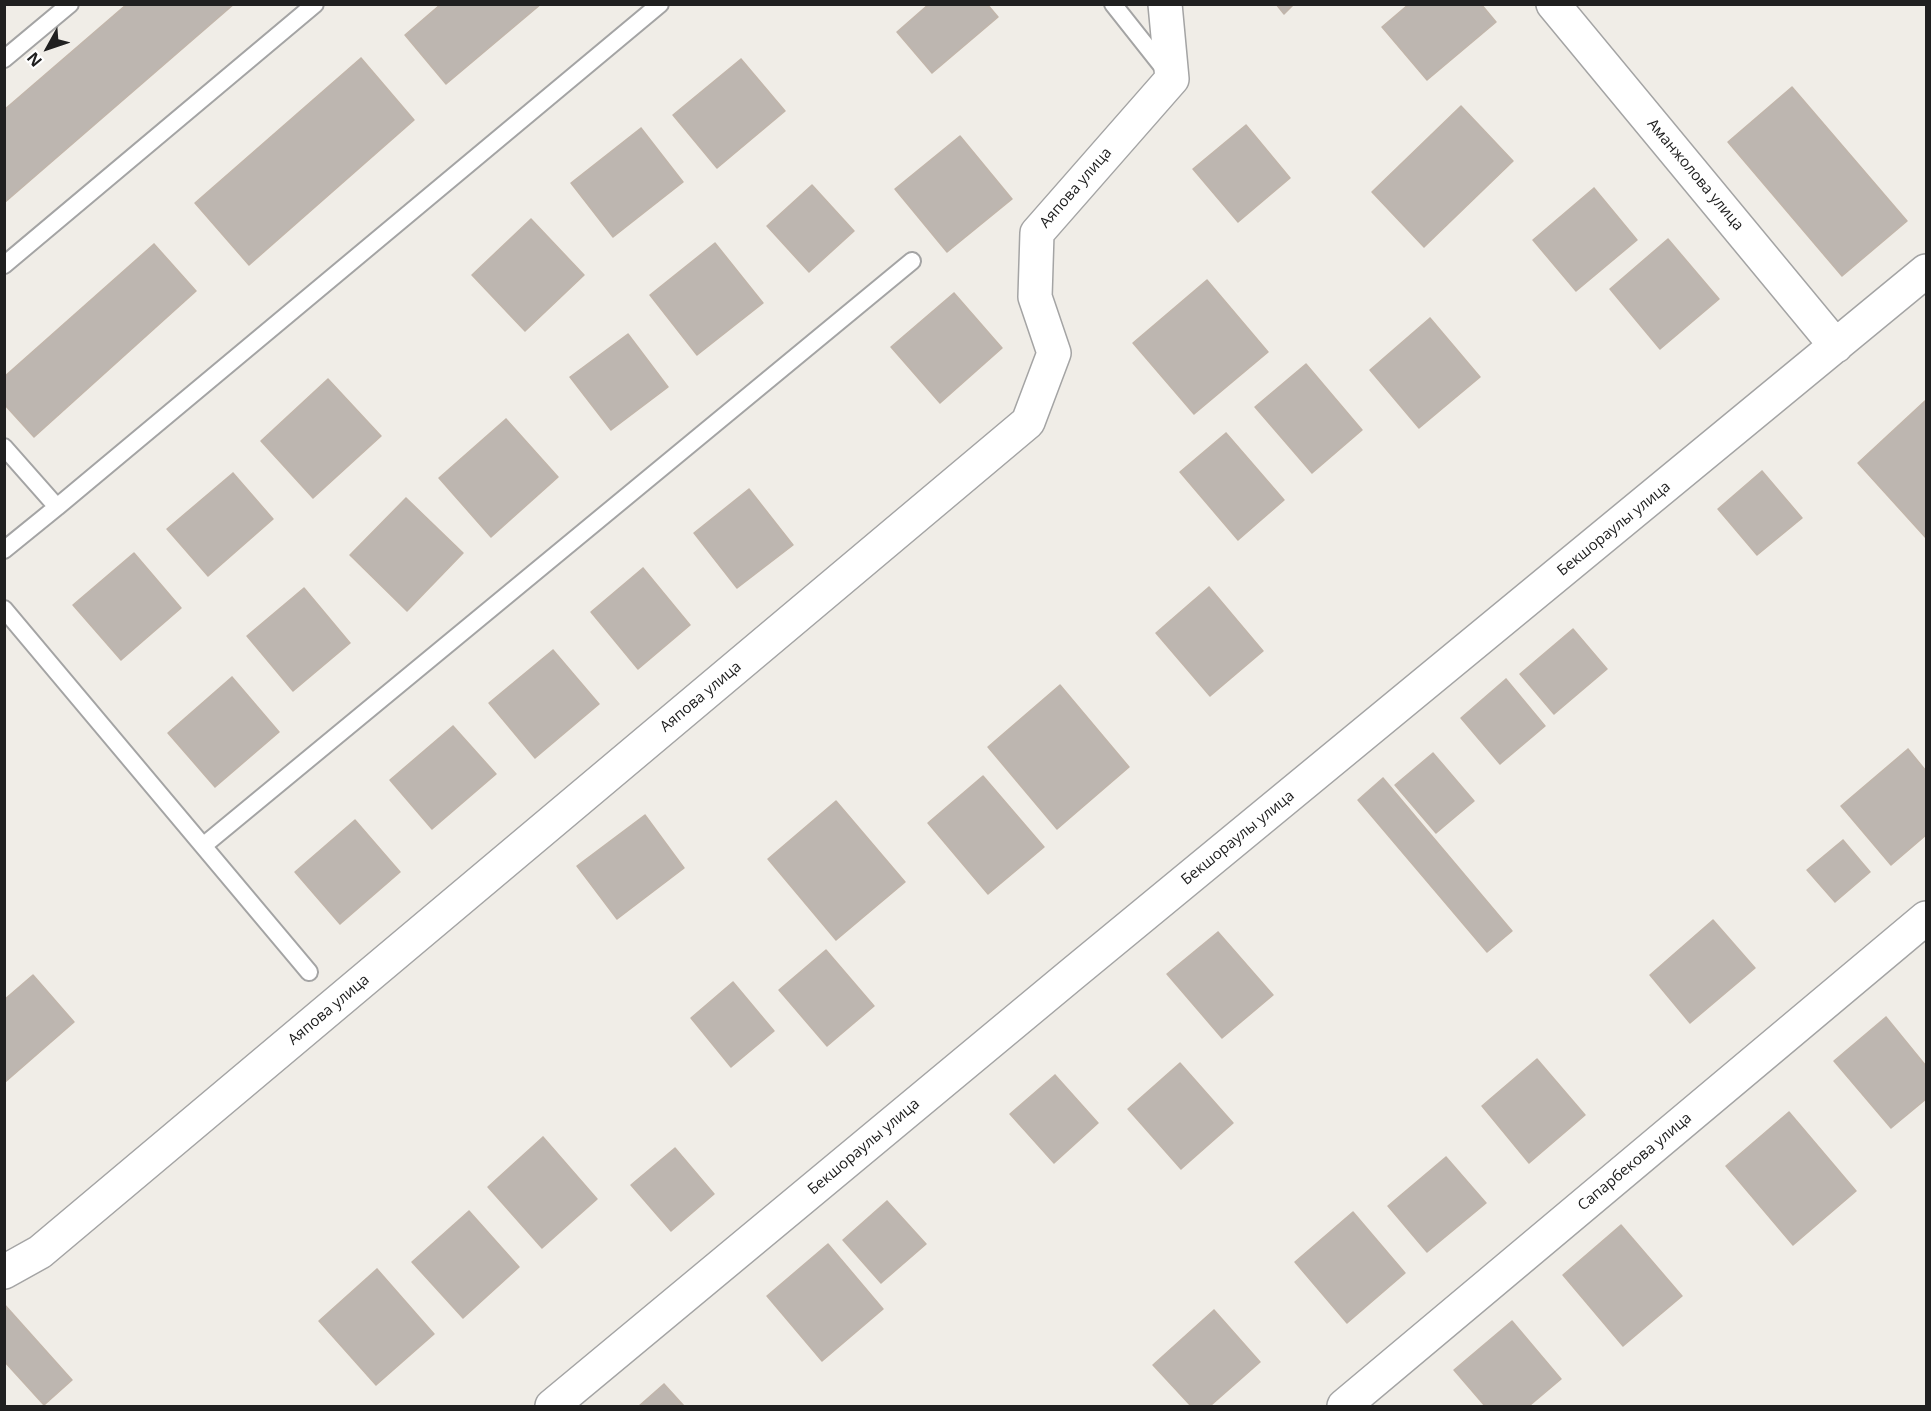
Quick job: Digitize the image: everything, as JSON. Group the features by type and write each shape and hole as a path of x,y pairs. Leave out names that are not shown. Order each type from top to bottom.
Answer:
{"street":[{"path":"1165,4 1172,79"},
{"name":"Аманжолова улица","path":"1553,4 1836,346"},
{"name":"Аяпова улица","path":"4,1272 40,1252 1028,422 1054,353 1035,297 1037,233 1172,79"},
{"name":"Бекшораулы улица","path":"552,1407 1071,975 1926,271"},
{"name":"Сапарбекова улица","path":"1344,1407 1926,918"}],"lane":[{"path":"4,59 70,4"},
{"path":"4,265 315,4"},
{"path":"4,550 660,4"},
{"path":"1113,4 1172,79"},
{"path":"203,846 912,261"},
{"path":"4,447 57,507"},
{"path":"4,609 309,972"}],"building":[{"path":"127,4 234,4 4,203 4,110"},
{"path":"441,4 541,4 446,84 405,35"},
{"path":"929,4 987,4 998,17 932,73 897,32"},
{"path":"1276,4 1294,4 1284,14"},
{"path":"1409,4 1481,4 1496,22 1427,80 1382,27"},
{"path":"361,58 414,120 249,265 195,203"},
{"path":"741,59 785,111 717,168 673,115"},
{"path":"1792,87 1907,221 1842,276 1728,142"},
{"path":"1461,106 1513,161 1424,247 1372,192"},
{"path":"1246,125 1290,178 1238,222 1193,169"},
{"path":"641,128 683,182 613,237 571,183"},
{"path":"960,136 1012,199 947,252 895,189"},
{"path":"812,185 854,231 809,272 767,226"},
{"path":"1594,188 1637,240 1576,291 1533,240"},
{"path":"531,219 584,275 525,331 472,275"},
{"path":"1668,239 1719,299 1660,349 1610,289"},
{"path":"715,243 763,303 697,355 650,295"},
{"path":"154,244 196,291 34,437 4,404 4,377"},
{"path":"1207,280 1268,352 1194,414 1133,343"},
{"path":"954,293 1002,348 940,403 891,347"},
{"path":"1430,318 1480,377 1419,428 1370,370"},
{"path":"628,334 668,387 611,430 570,377"},
{"path":"1306,364 1362,430 1312,473 1255,407"},
{"path":"328,379 381,436 313,498 261,441"},
{"path":"1926,400 1926,538 1858,463"},
{"path":"506,419 558,477 491,537 439,478"},
{"path":"1226,433 1284,500 1238,540 1180,472"},
{"path":"1762,471 1802,518 1757,555 1718,509"},
{"path":"233,473 273,519 208,576 167,529"},
{"path":"749,489 793,545 737,588 694,533"},
{"path":"406,498 463,553 407,611 350,555"},
{"path":"134,553 181,608 121,660 73,605"},
{"path":"643,568 690,625 638,669 591,612"},
{"path":"1209,587 1263,651 1210,696 1156,633"},
{"path":"304,588 350,643 293,691 247,636"},
{"path":"1573,629 1607,669 1554,714 1520,674"},
{"path":"553,650 599,704 535,758 489,703"},
{"path":"232,677 279,732 215,787 168,733"},
{"path":"1506,679 1545,726 1500,764 1461,718"},
{"path":"1060,685 1129,767 1057,829 988,747"},
{"path":"453,726 496,774 432,829 390,780"},
{"path":"1908,749 1926,771 1926,835 1891,865 1841,806"},
{"path":"1433,753 1474,801 1436,833 1395,785"},
{"path":"983,776 1044,847 988,894 928,823"},
{"path":"1383,778 1512,931 1487,952 1358,800"},
{"path":"836,801 905,882 836,940 768,859"},
{"path":"645,815 684,868 617,919 577,866"},
{"path":"355,820 400,872 340,924 295,872"},
{"path":"1843,840 1870,872 1835,902 1807,870"},
{"path":"1713,920 1755,968 1690,1023 1650,975"},
{"path":"1218,932 1273,995 1222,1038 1167,974"},
{"path":"826,950 874,1006 827,1046 779,990"},
{"path":"33,975 74,1022 4,1083 4,1000"},
{"path":"733,982 774,1031 731,1067 691,1018"},
{"path":"1886,1017 1926,1066 1926,1099 1891,1128 1834,1061"},
{"path":"1537,1059 1585,1115 1529,1163 1482,1106"},
{"path":"1180,1063 1233,1123 1181,1169 1128,1109"},
{"path":"1055,1075 1098,1123 1054,1163 1010,1114"},
{"path":"1789,1112 1856,1191 1793,1245 1726,1166"},
{"path":"543,1137 597,1199 542,1248 488,1187"},
{"path":"675,1148 714,1194 671,1231 631,1185"},
{"path":"1446,1157 1486,1203 1427,1252 1388,1206"},
{"path":"887,1201 926,1244 881,1283 843,1240"},
{"path":"469,1211 519,1267 463,1318 412,1262"},
{"path":"1353,1212 1405,1273 1347,1323 1295,1262"},
{"path":"1621,1225 1682,1296 1623,1346 1563,1275"},
{"path":"828,1244 883,1309 822,1361 767,1296"},
{"path":"377,1269 434,1334 376,1385 319,1321"},
{"path":"4,1304 72,1380 44,1405 4,1361"},
{"path":"1214,1310 1260,1362 1210,1406 1191,1406 1153,1365"},
{"path":"1512,1321 1561,1379 1529,1406 1485,1406 1454,1370"},
{"path":"664,1384 684,1406 639,1406"}]}
